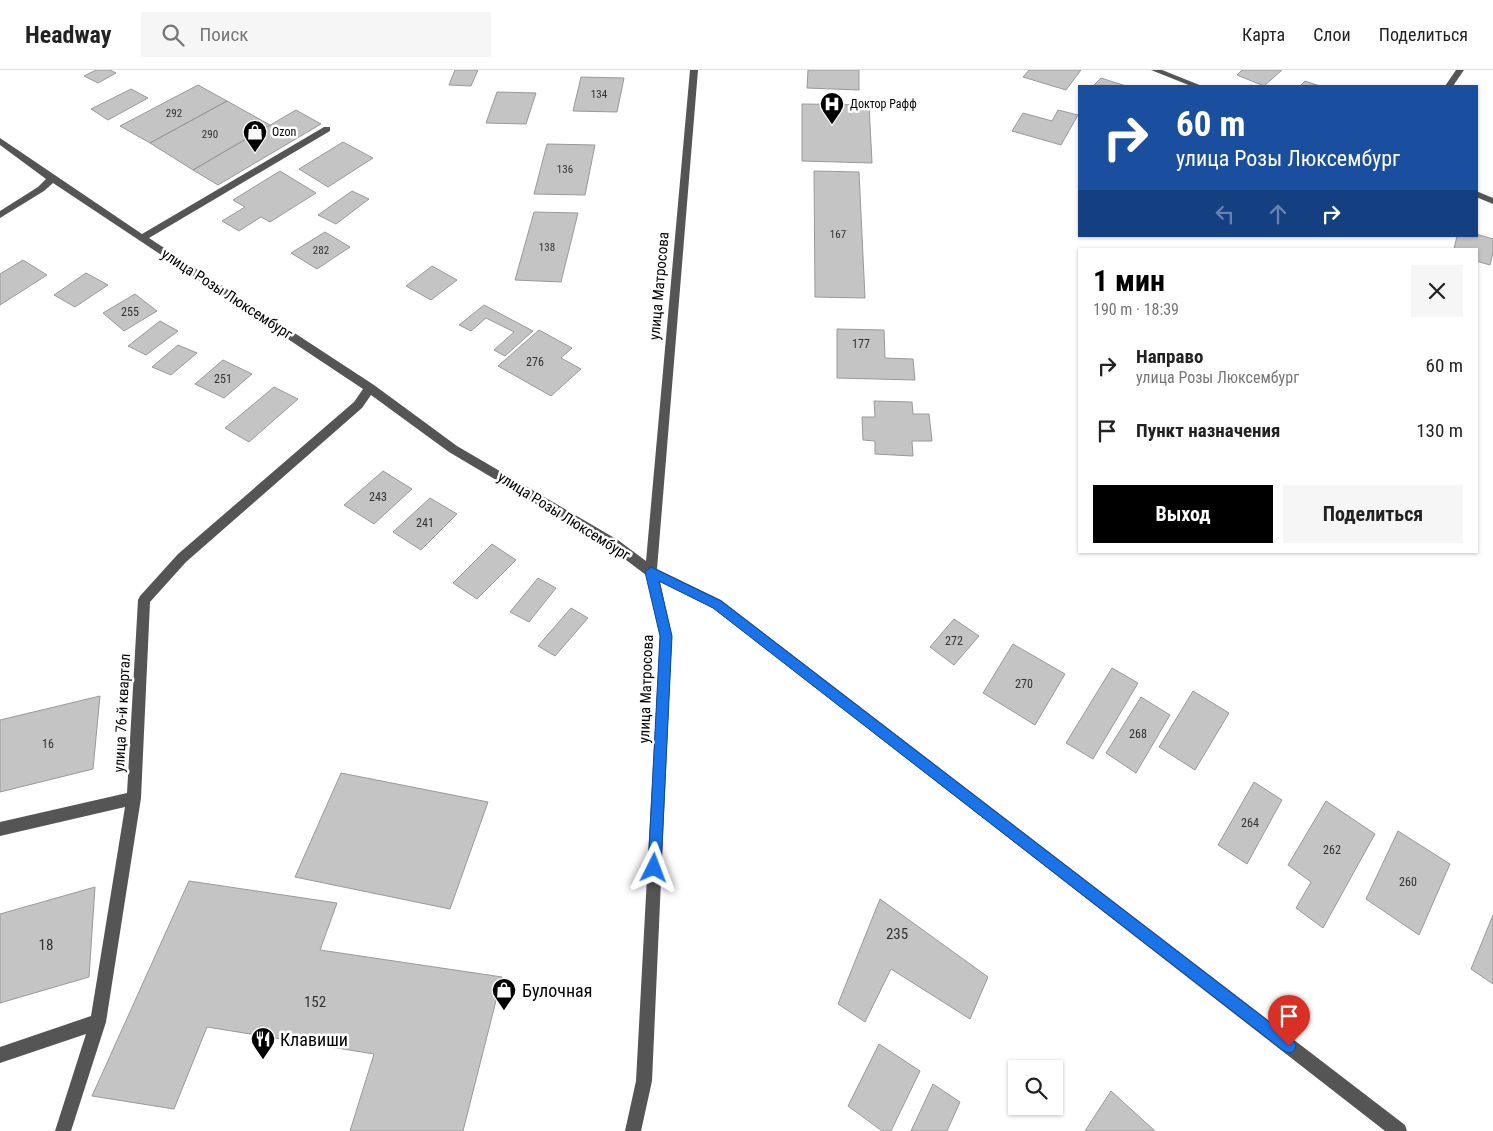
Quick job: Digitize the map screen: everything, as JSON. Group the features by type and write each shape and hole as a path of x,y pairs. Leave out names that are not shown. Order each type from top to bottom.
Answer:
{"street":[{"name":"улица Матросова","path":"632,1131 644,1081 666,636 651,572 694,70"},
{"path":"1155,70 1195,85"},
{"path":"1450,85 1460,70"},
{"path":"142,238 326,129"},
{"name":"улица Розы Люксембург","path":"0,141 52,179 370,388 453,448 614,544 651,572 717,604 1399,1131"},
{"path":"0,215 41,189 52,179"},
{"path":"1478,195 1493,201"},
{"name":"улица 76-й квартал","path":"63,1131 98,1022 134,798 144,600 182,558 358,405 370,388"},
{"path":"0,829 134,798"},
{"path":"0,1055 98,1022"}],"building":[{"path":"96,70 110,70 116,73 98,83 84,76"},
{"path":"455,70 478,70 471,86 449,85"},
{"path":"808,70 859,70 859,90 807,88"},
{"path":"1029,70 1081,70 1066,90 1023,77"},
{"path":"1242,70 1282,70 1265,85 1237,75"},
{"path":"581,77 624,78 617,112 573,111"},
{"path":"1101,78 1123,85 1094,85"},
{"path":"1305,81 1317,85 1301,85"},
{"path":"198,85 227,101 150,143 120,126"},
{"path":"131,89 148,98 108,120 91,109"},
{"path":"497,92 536,93 526,124 486,123"},
{"path":"227,101 270,125 193,170 150,143"},
{"path":"802,104 869,105 872,163 802,161"},
{"path":"296,110 321,124 218,185 193,170"},
{"path":"1058,110 1078,115 1061,145 1012,131 1023,113 1052,121"},
{"path":"343,142 373,158 328,187 299,169"},
{"path":"547,144 595,145 585,195 534,194"},
{"path":"280,171 316,193 270,222 261,217 239,231 222,221 245,207 233,200"},
{"path":"814,171 859,172 865,298 815,297"},
{"path":"352,191 369,199 336,224 318,215"},
{"path":"534,212 578,213 561,282 515,280"},
{"path":"325,232 350,247 317,269 291,253"},
{"path":"1478,235 1493,239 1490,265 1478,262 1478,248 1454,248 1457,237 1478,237"},
{"path":"23,260 47,275 0,305 0,274"},
{"path":"432,266 457,280 431,300 406,286"},
{"path":"86,273 108,285 75,307 54,295"},
{"path":"135,294 157,311 124,331 103,313"},
{"path":"484,305 533,331 505,356 494,350 514,332 486,318 471,331 459,325"},
{"path":"160,321 178,331 146,355 128,346"},
{"path":"837,329 884,330 885,358 913,359 915,380 837,378"},
{"path":"539,330 572,348 561,358 581,369 551,396 498,366"},
{"path":"178,345 197,353 171,375 152,367"},
{"path":"223,360 252,374 224,398 195,384"},
{"path":"274,387 298,399 249,442 225,428"},
{"path":"874,401 912,402 913,414 929,414 932,441 912,441 913,456 875,454 875,441 863,440 862,417 875,417"},
{"path":"383,471 412,489 374,524 344,505"},
{"path":"430,498 457,514 421,550 393,532"},
{"path":"492,544 516,560 477,599 453,583"},
{"path":"538,578 556,588 529,622 510,612"},
{"path":"571,608 588,618 555,656 538,646"},
{"path":"954,619 979,636 954,665 930,647"},
{"path":"1013,644 1065,674 1035,725 983,693"},
{"path":"1112,668 1138,683 1093,759 1066,743"},
{"path":"1193,691 1229,713 1195,770 1159,747"},
{"path":"100,696 93,769 0,792 0,720"},
{"path":"1141,697 1170,715 1136,773 1106,753"},
{"path":"341,773 488,802 450,909 295,877"},
{"path":"1254,782 1282,800 1247,864 1218,845"},
{"path":"1326,801 1375,834 1323,928 1296,908 1311,882 1288,865"},
{"path":"1398,831 1450,864 1419,935 1366,899"},
{"path":"189,881 337,903 320,950 502,977 463,1131 350,1131 374,1054 207,1027 174,1109 92,1096"},
{"path":"95,887 89,977 0,1003 0,914"},
{"path":"880,899 988,977 970,1019 891,969 865,1022 838,1004"},
{"path":"1493,915 1493,984 1471,969"},
{"path":"879,1044 920,1071 891,1131 882,1131 848,1106"},
{"path":"933,1084 960,1102 947,1131 911,1131"},
{"path":"1111,1091 1155,1131 1085,1131"}],"place":[{"name":"Доктор Рафф","path":"832,125"},
{"name":"Ozon","path":"255,153"},
{"name":"Булочная","path":"504,1011"},
{"name":"Клавиши","path":"263,1060"}],"route":[{"path":"654,868 666,636 651,572 717,604 1289,1046"}]}
